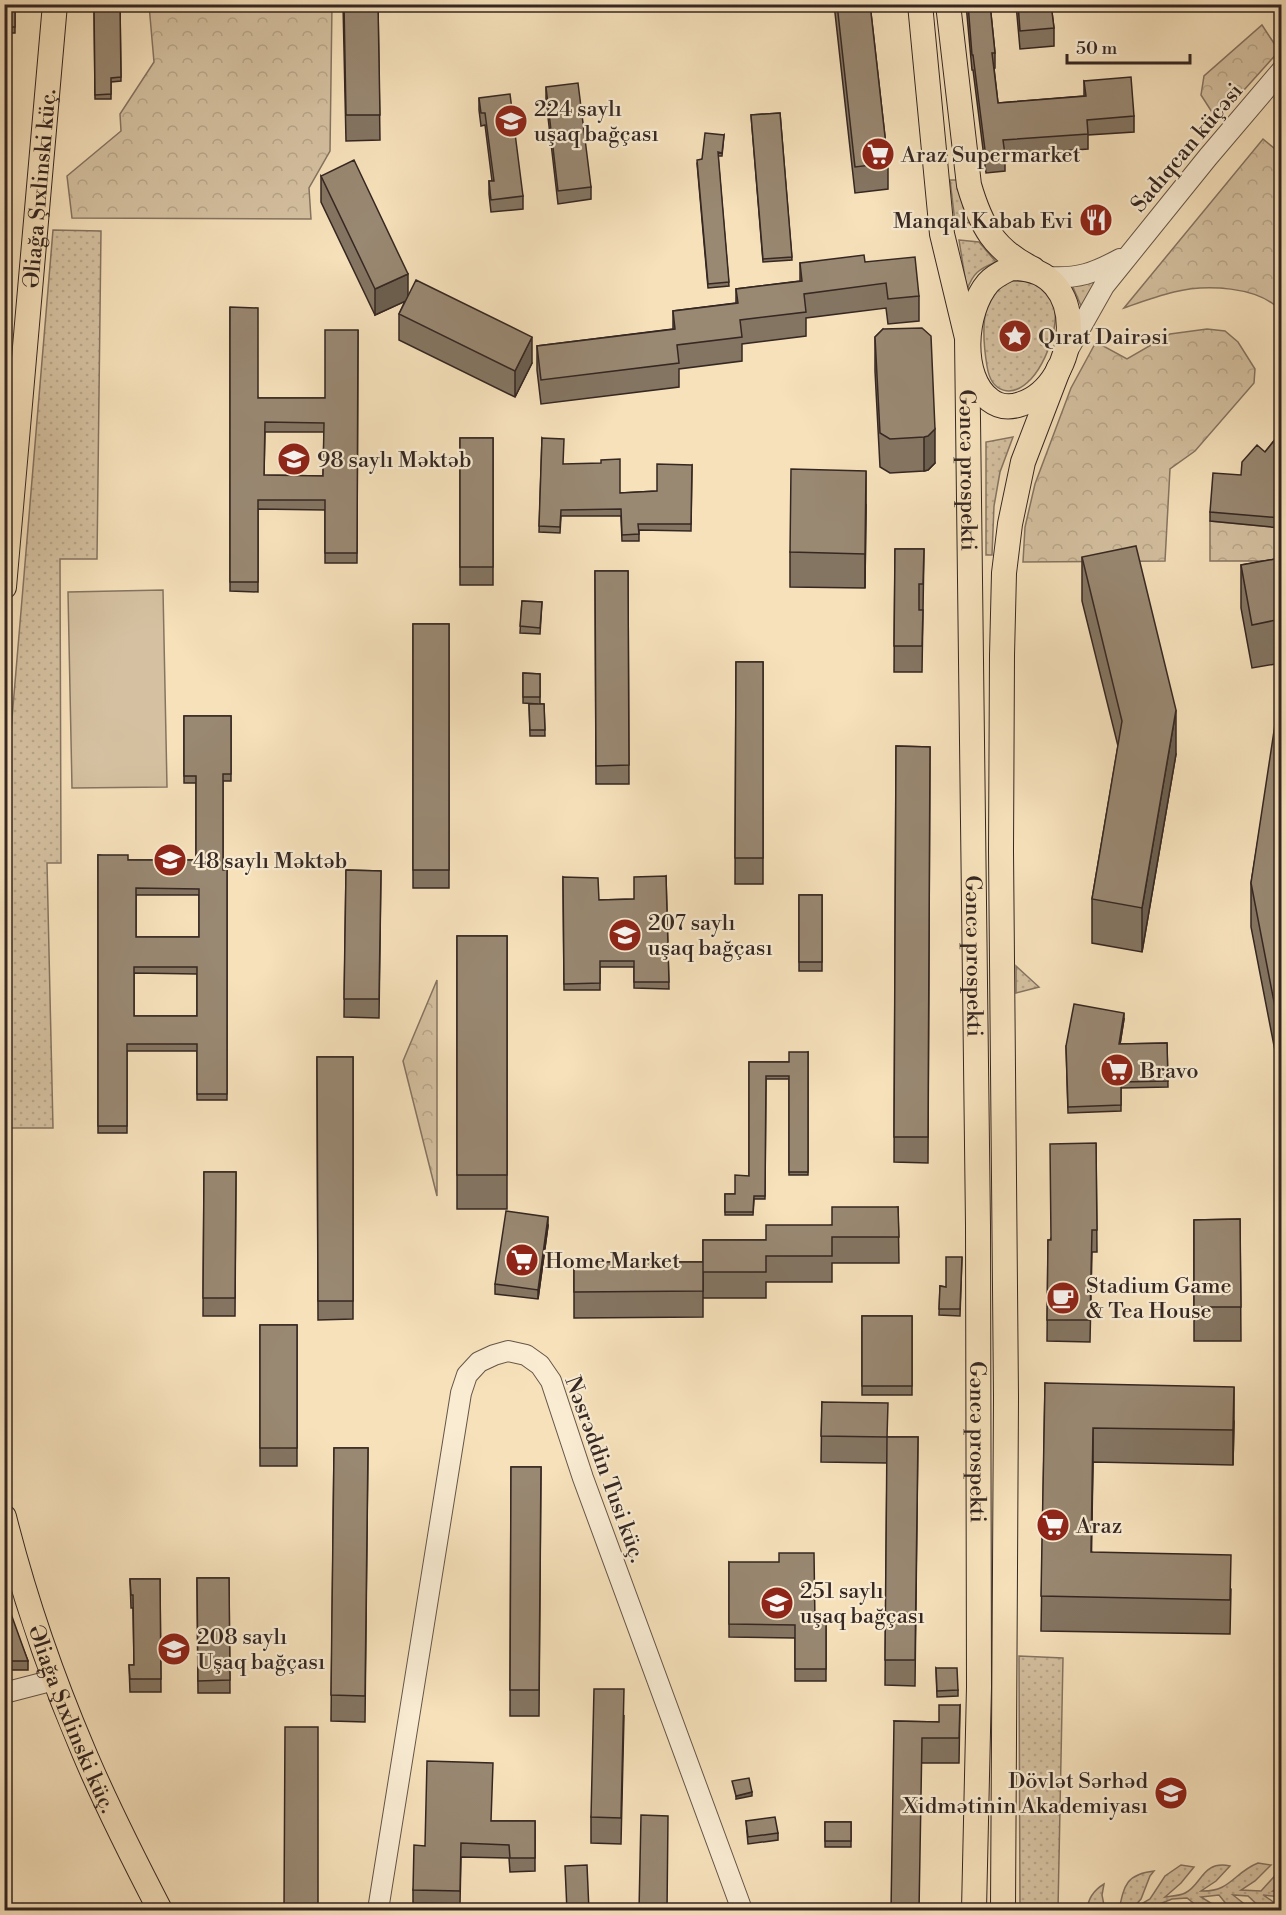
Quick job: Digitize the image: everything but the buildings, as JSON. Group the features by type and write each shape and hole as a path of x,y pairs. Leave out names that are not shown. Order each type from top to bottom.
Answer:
{"main road":[{"name":"Əliağa Şıxlinski küç.","path":"4,587 55,4"},
{"name":"Gəncə prospekti","path":"920,4 942,234 967,338 978,1226 979,1687 974,1911"},
{"path":"948,4 969,185 974,205 998,246 1017,261 1042,273 1060,291 1065,303 1069,335 1062,362 1046,387 1037,396 1014,406 997,405 982,394 975,381 967,338 976,304 988,283 1011,268 1025,268 1042,273"},
{"name":"Gəncə prospekti","path":"1003,1911 1006,1397 1001,851 1004,585 1010,524 1023,462 1062,362"},
{"name":"Əliağa Şıxlinski küç.","path":"4,1517 54,1680 83,1751 160,1911"}],"street":[{"name":"Sadıqcan küçəsi","path":"1062,362 1104,286 1281,70"},
{"path":"1042,273 1066,278 1089,274 1128,255"},
{"name":"Nəsrəddin Tusi küç.","path":"378,1911 461,1393 467,1375 479,1362 508,1351 526,1355 540,1365 551,1382 583,1478 742,1911"},
{"path":"4,1693 54,1680"}],"green space":[{"path":"149,5 332,5 330,151 309,188 311,219 72,218 67,176 121,131 120,114 154,62"},
{"path":"1262,25 1279,51 1217,120 1201,95 1204,76"},
{"path":"1263,139 1281,154 1281,311 1259,296 1216,288 1187,289 1124,308"},
{"path":"950,180 957,180 973,223 955,222"},
{"path":"53,230 101,231 97,559 60,559 61,863 47,863 53,1128 5,1128 4,822"},
{"path":"959,240 979,242 996,262 977,272 967,290"},
{"path":"1102,278 1082,308 1072,285"},
{"path":"1008,281 1033,282 1047,290 1053,301 1055,314 1050,343 1038,370 1024,385 1010,391 998,387 989,375 984,336 985,313 990,298 996,285"},
{"path":"1207,329 1225,331 1238,342 1255,369 1254,383 1195,451 1170,469 1165,561 1023,562 1025,527 1035,484 1071,388 1096,342 1127,359 1170,334"},
{"path":"1013,437 1000,472 994,506 992,555 986,555 986,442"},
{"path":"1210,521 1281,528 1281,561 1210,561"},
{"path":"163,590 167,787 72,788 68,592"},
{"path":"1016,966 1039,987 1016,993"},
{"path":"437,980 437,1196 403,1061"},
{"path":"1019,1656 1063,1658 1058,1910 1020,1910"},
{"path":"1258,1863 1271,1865 1255,1881 1241,1890 1261,1891 1281,1869 1281,1886 1273,1891 1281,1891 1281,1897 1263,1895 1281,1910 1263,1910 1248,1896 1233,1895 1252,1910 1231,1910 1219,1895 1201,1897 1222,1910 1202,1910 1187,1898 1172,1899 1162,1903 1184,1910 1144,1908 1131,1910 1150,1899 1165,1876 1181,1865 1194,1867 1165,1897 1185,1893 1208,1870 1221,1865 1230,1866 1216,1881 1201,1891 1226,1885"},
{"path":"1154,1871 1141,1899 1131,1910 1119,1910 1125,1888 1137,1875"},
{"path":"1104,1884 1102,1895 1105,1910 1087,1910 1092,1895"}],"place":[{"name":"224 saylı uşaq bağçası","path":"511,121"},
{"name":"Araz Supermarket","path":"878,154"},
{"name":"Manqal Kabab Evi","path":"1096,220"},
{"name":"Qırat Dairəsi","path":"1015,336"},
{"name":"98 saylı Məktəb","path":"294,459"},
{"name":"48 saylı Məktəb","path":"170,860"},
{"name":"207 saylı uşaq bağçası","path":"625,935"},
{"name":"Bravo","path":"1117,1070"},
{"name":"Home Market","path":"522,1260"},
{"name":"Stadium Game & Tea House","path":"1063,1298"},
{"name":"Araz","path":"1053,1525"},
{"name":"251 saylı uşaq bağçası","path":"777,1603"},
{"name":"208 saylı Uşaq bağçası","path":"174,1649"},
{"name":"Dövlət Sərhəd Xidmətinin Akademiyası","path":"1171,1793"}]}
